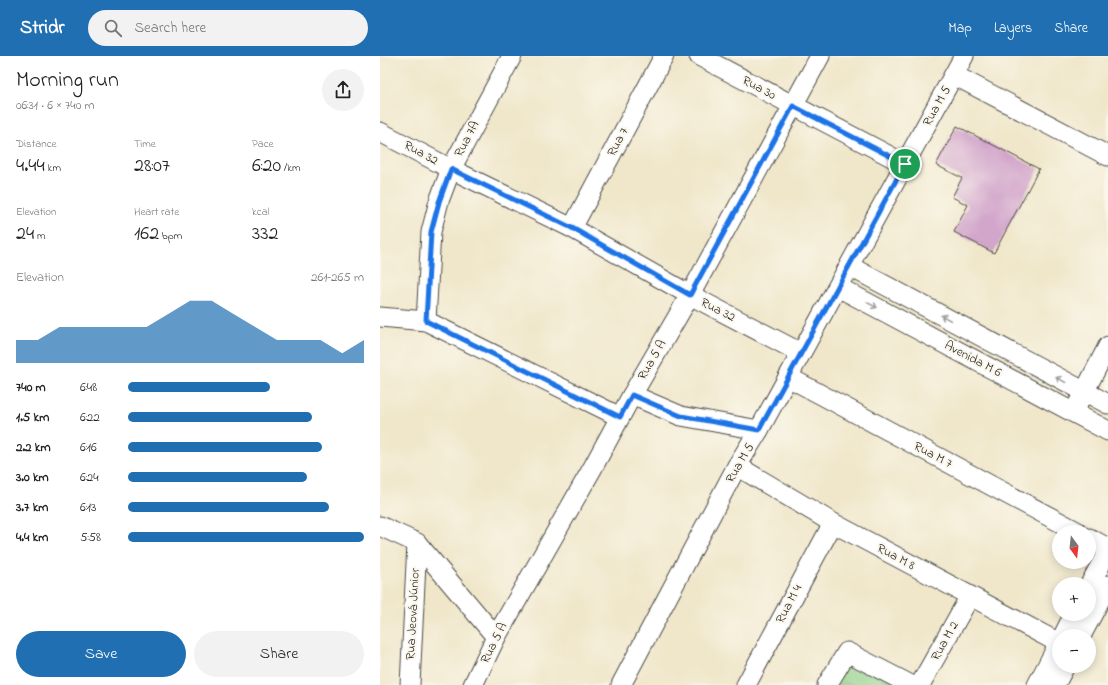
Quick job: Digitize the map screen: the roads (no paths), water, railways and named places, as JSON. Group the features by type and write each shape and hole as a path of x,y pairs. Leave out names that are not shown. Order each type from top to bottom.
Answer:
{"street":[{"name":"Rua 7A","path":"426,321 431,232 439,202 451,169 512,56"},
{"name":"Rua 7","path":"572,228 664,56"},
{"name":"Rua 30","path":"699,56 905,164"},
{"name":"Rua 5 A","path":"474,685 496,637 690,295 820,56"},
{"name":"Rua M 5","path":"621,685 737,466 759,430 964,56"},
{"path":"954,75 1108,156"},
{"name":"Rua 32","path":"380,132 451,169 572,228 690,295 801,353"},
{"name":"Avenida M 6","path":"849,266 1084,392 1107,402"},
{"name":"Avenida M 6","path":"838,287 1102,427"},
{"path":"380,317 426,321 620,417"},
{"path":"1073,412 1108,346"},
{"name":"Rua M 7","path":"788,377 1065,525"},
{"path":"632,395 681,416 759,430"},
{"path":"1102,427 1107,402"},
{"name":"Rua M 8","path":"737,466 832,523 1052,639"},
{"name":"Rua M 4","path":"746,685 832,523"},
{"path":"380,526 417,543 496,637"},
{"path":"1094,577 1108,550 1096,542"},
{"name":"Rua Jeová Júnior","path":"410,685 417,543"},
{"path":"1096,600 1108,584"},
{"name":"Rua M 2","path":"920,685 970,596"},
{"path":"827,685 846,652 911,685"},
{"path":"1037,685 1052,656"},
{"path":"1055,685 1061,673"}]}
